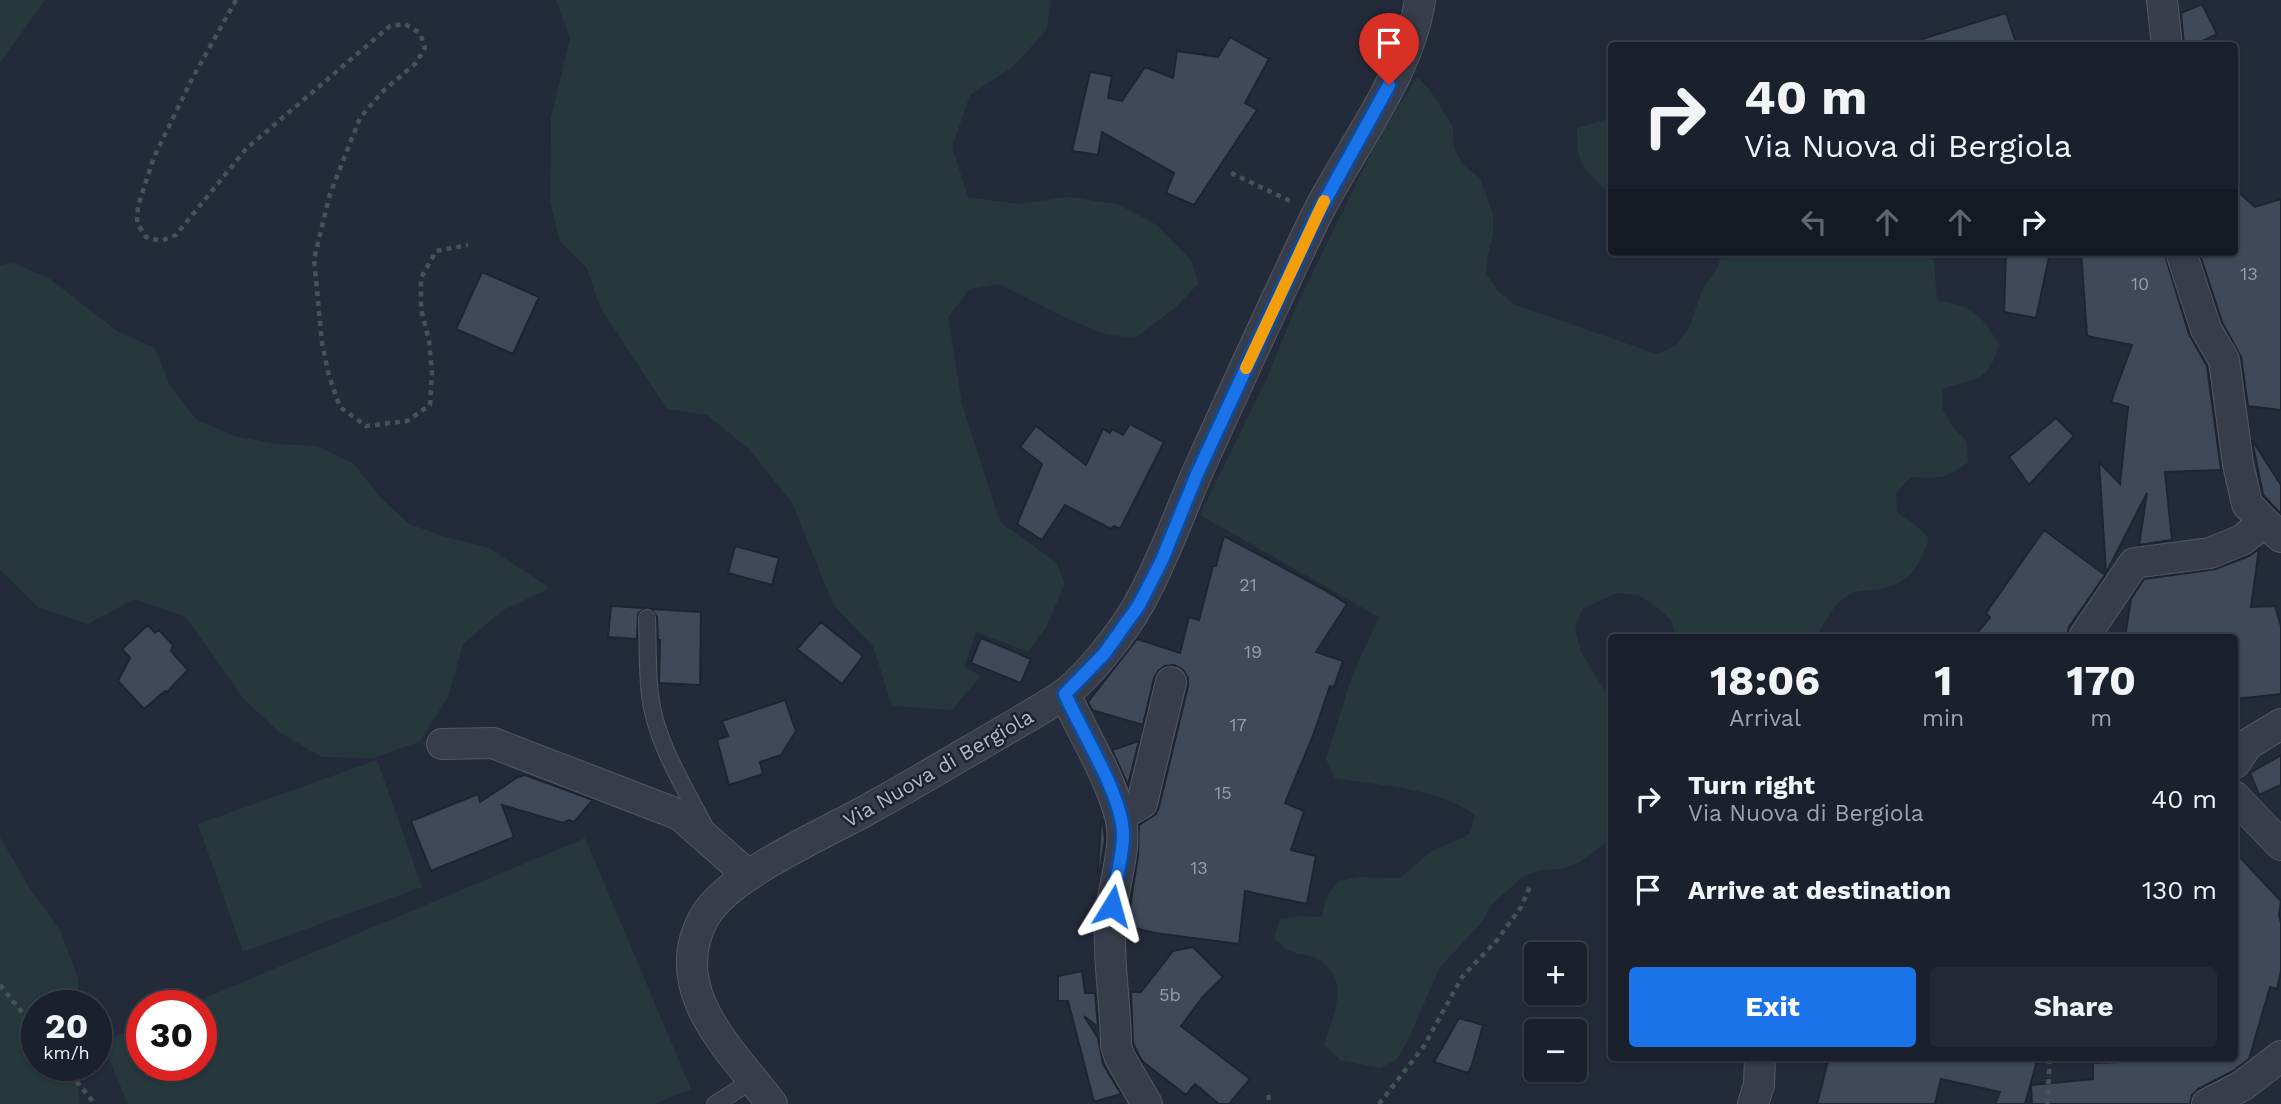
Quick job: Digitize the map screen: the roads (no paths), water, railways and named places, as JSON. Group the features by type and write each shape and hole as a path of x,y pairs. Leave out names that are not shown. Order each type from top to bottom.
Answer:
{"street":[{"name":"Via Nuova di Bergiola","path":"772,1104 714,1031 699,1004 692,975 694,945 705,917 724,893 748,875 876,805 1065,694 1104,654 1139,605 1162,560 1197,474 1317,215 1409,47 1420,0"},
{"path":"2162,0 2167,42"},
{"path":"2086,634 2134,563 2210,553 2272,530 2247,504 2238,464 2224,360 2206,329 2181,256"},
{"path":"1121,816 1142,803 1171,682"},
{"path":"1065,694 1121,816 1123,836 1110,924 1116,1046 1135,1087 1147,1104"},
{"path":"2242,754 2281,724"},
{"path":"442,744 494,743 680,815 748,875"},
{"path":"2238,800 2281,845"},
{"path":"2207,1104 2242,1086 2281,1056"},
{"path":"1754,1104 1759,1085 1760,1061"}],"lane":[{"path":"647,618 650,695 656,725 704,825 707,840"},
{"path":"715,1104 753,1080"}]}
